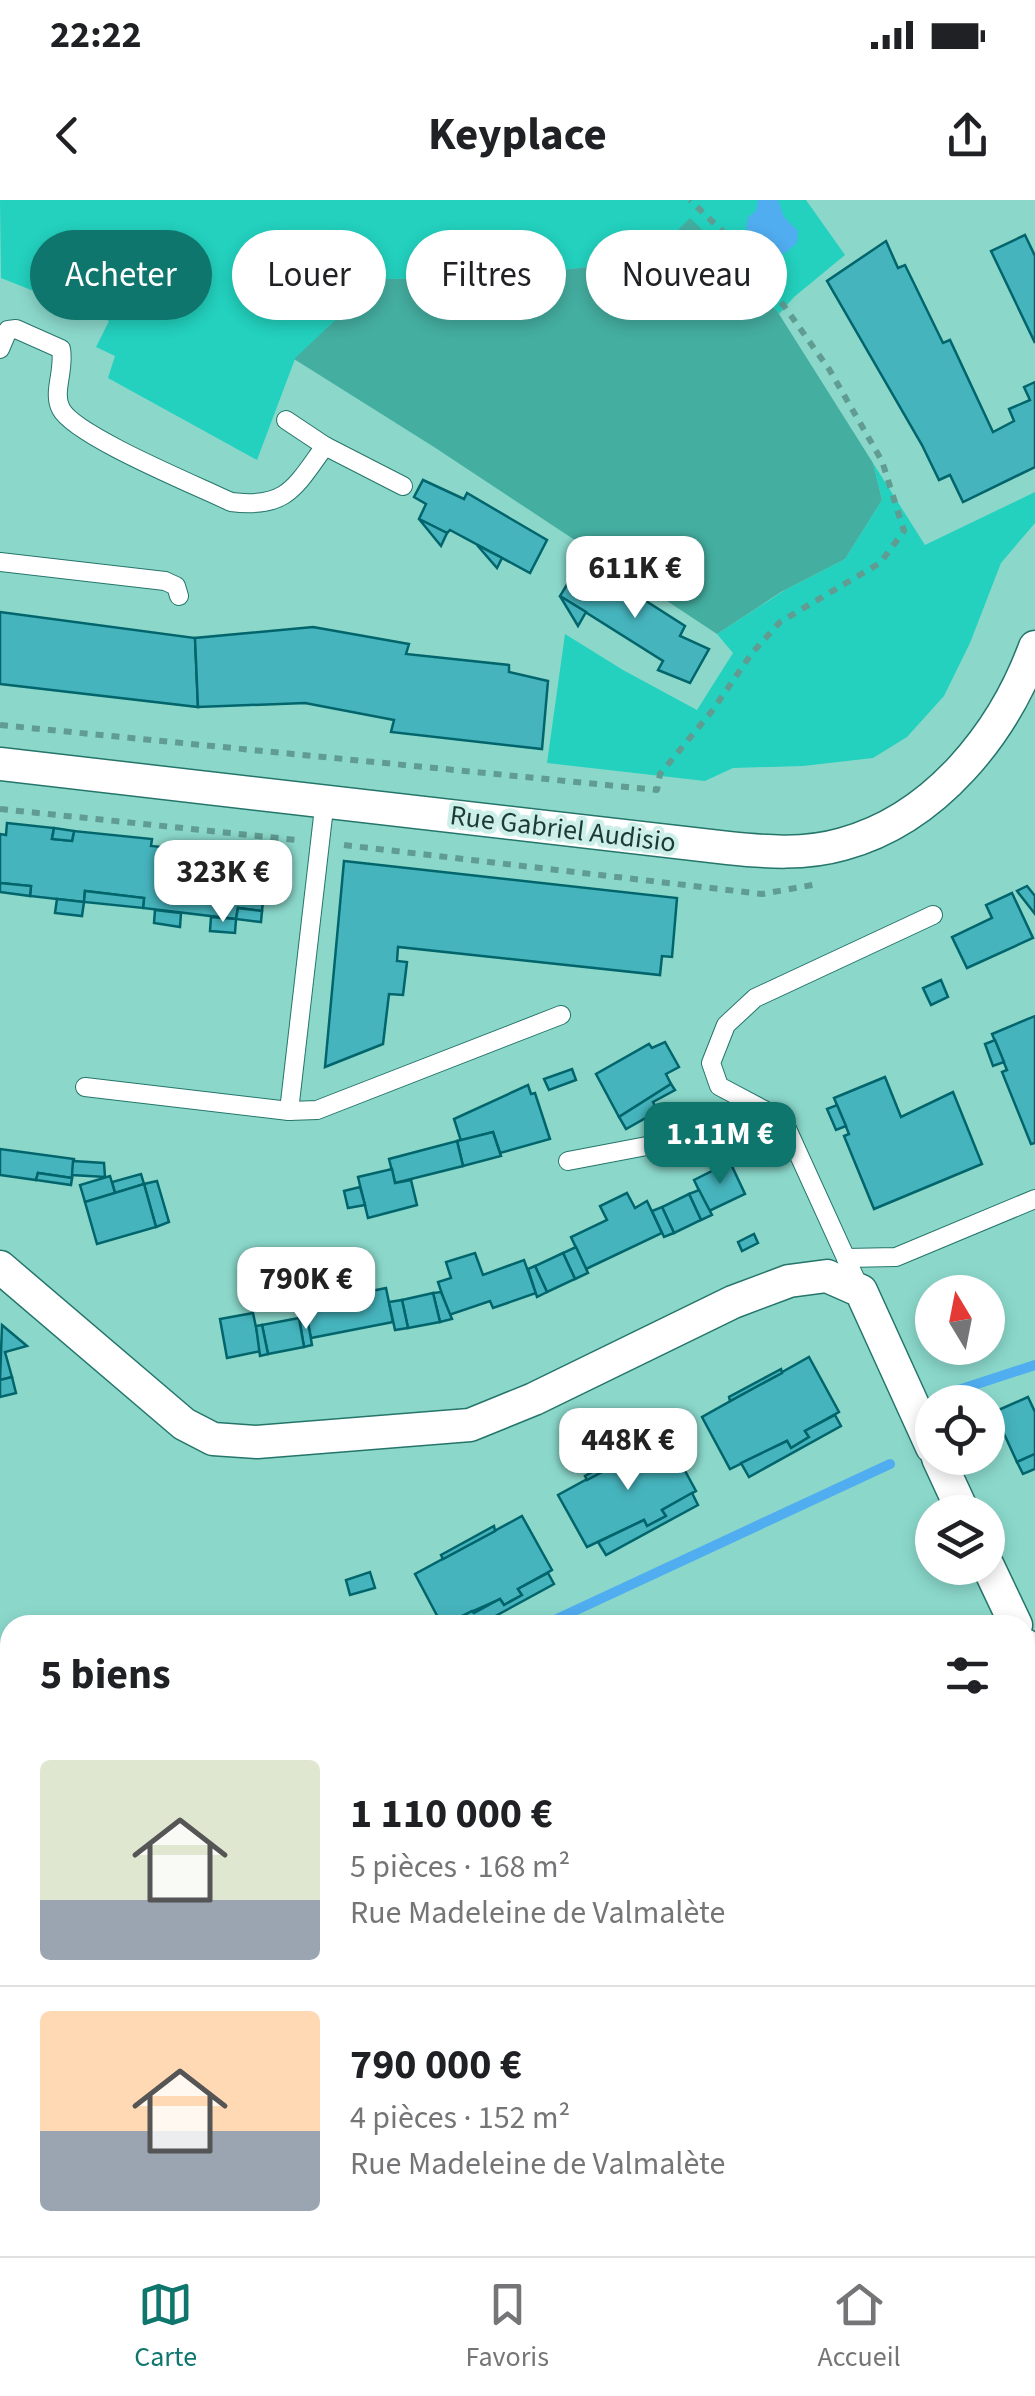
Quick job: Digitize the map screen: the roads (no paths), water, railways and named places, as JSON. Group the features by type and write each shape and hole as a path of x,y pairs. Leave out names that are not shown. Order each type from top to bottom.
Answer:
{"street":[{"name":"Rue Gabriel Audisio","path":"0,764 765,852 804,851 843,844 910,815 944,788 972,757 1001,714 1035,647"},
{"path":"0,1267 184,1424 213,1439 257,1442 470,1425 534,1399 732,1302 789,1281 827,1276 861,1291 915,1409"},
{"path":"997,1585 1011,1615"}],"lane":[{"path":"0,349 8,330 16,329 60,349 64,367 57,392 62,411 84,431 231,502 257,505 292,490 325,446"},
{"path":"286,420 325,446 403,486"},
{"path":"0,562 165,581 176,586 179,596"},
{"path":"289,1111 325,799"},
{"path":"861,1291 783,1120 719,1086 711,1063 726,1025 755,998 933,915"},
{"path":"86,1087 289,1111 317,1110 561,1015"},
{"path":"568,1161 783,1120"},
{"path":"846,1258 896,1257 1035,1199"}],"waterway":[{"path":"974,1385 1035,1365"},
{"path":"565,1615 890,1464"}]}
